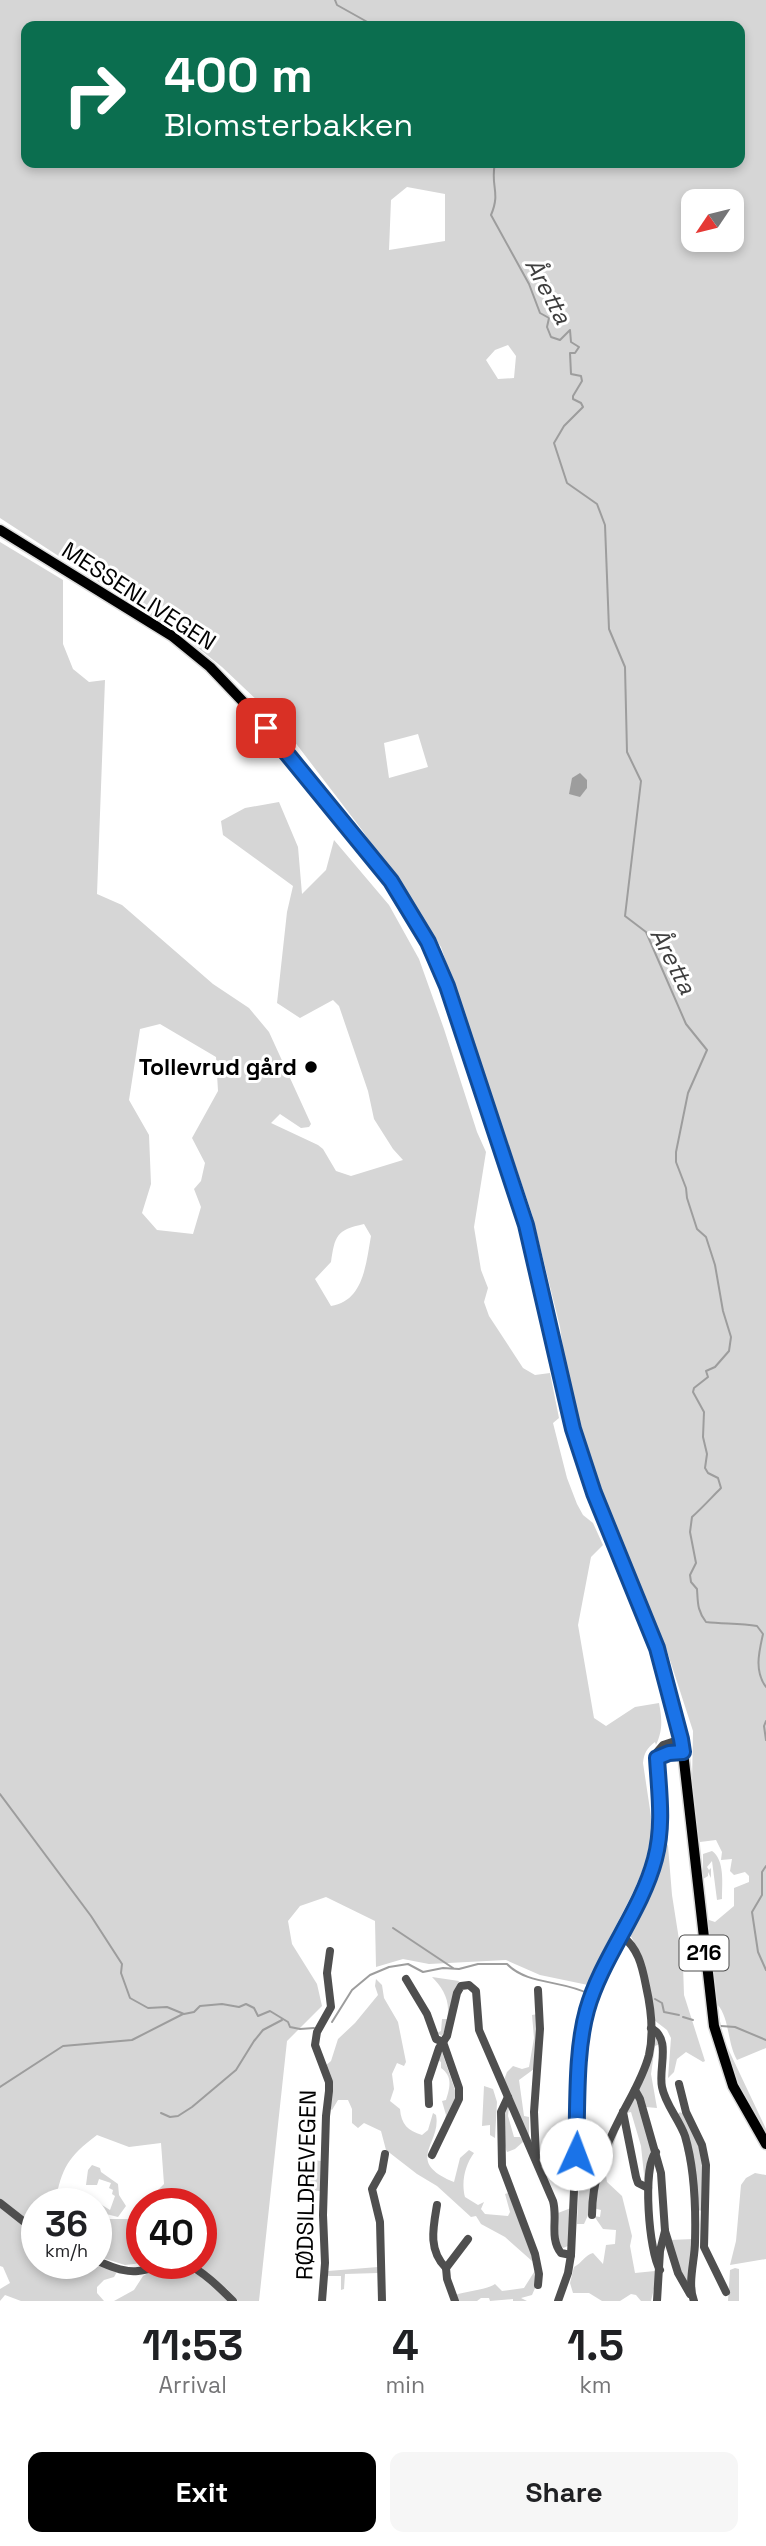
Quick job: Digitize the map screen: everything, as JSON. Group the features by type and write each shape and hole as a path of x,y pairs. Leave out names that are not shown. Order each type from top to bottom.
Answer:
{"main road":[{"name":"MESSENLIVEGEN","path":"0,530 172,636 209,667 249,708 374,861 416,920 428,942 447,986 516,1193 531,1246 573,1429 594,1493 657,1648 683,1752 713,2026 733,2086 766,2144"}],"street":[{"path":"558,2301 569,2273 571,2255 584,2025 596,1986 651,1872 657,1851 662,1815 657,1758 659,1748 681,1739"},
{"path":"657,1758 669,1753 683,1752"},
{"path":"592,2215 593,2185 597,2170 648,2056 651,2028 649,2001 639,1958 633,1944 621,1935"},
{"name":"RØDSILDREVEGEN","path":"322,2301 329,2082 316,2045 317,2032 331,2007 327,1973 330,1951"},
{"path":"406,1979 427,2014 436,2039 443,2042 458,2088 459,2099 432,2155"},
{"path":"429,2104 428,2081 453,2016 458,1989 465,1984 470,1985 476,1991 479,2031 554,2207 555,2243 561,2252 571,2255"},
{"path":"536,2161 534,2112 540,2029 538,1990"},
{"path":"651,2028 662,2041 662,2087 681,2126 691,2159 704,2248 726,2292"},
{"path":"679,2084 686,2112 702,2145 706,2165 692,2298"},
{"path":"635,2090 639,2094 656,2151 664,2189 664,2231 657,2301"},
{"path":"508,2097 502,2112 502,2166 535,2254 538,2285"},
{"path":"671,2108 686,2112"},
{"path":"623,2112 636,2177 638,2183 648,2188"},
{"path":"656,2151 650,2160 648,2188 650,2242 660,2270"},
{"path":"382,2301 380,2222 372,2189 382,2171 385,2154"},
{"path":"0,2203 21,2219"},
{"path":"437,2205 433,2250 446,2268 455,2301"},
{"path":"664,2231 681,2280 692,2298"},
{"path":"446,2268 468,2239"},
{"path":"112,2266 126,2271 138,2271 170,2264 186,2264 233,2301"}],"shaded area":[{"path":"0,0 766,0 766,2048 737,2060 724,2016 717,2004 723,2038 766,2129 766,2137 743,2098 718,2029 706,1919 715,1922 734,1906 734,1888 749,1882 749,1876 745,1872 734,1875 730,1871 732,1859 721,1860 722,1852 716,1840 700,1842 695,1827 692,1785 693,1731 667,1651 604,1508 572,1411 560,1327 532,1214 441,947 362,830 278,720 222,667 188,640 0,518","holes":["407,187 445,194 445,241 389,250 391,200","508,345 516,356 514,378 498,379 486,360 495,350","418,734 428,767 389,778 384,743"]},
{"path":"0,542 63,580 63,644 73,669 89,682 105,680 97,894 122,905 213,984 249,1008 269,1032 311,1124 301,1128 280,1114 271,1123 318,1145 336,1171 351,1176 403,1160 374,1119 368,1091 339,1006 333,1000 300,1018 277,1003 287,912 293,886 223,835 221,821 245,808 279,802 298,847 302,894 326,870 334,840 389,905 419,959 486,1152 474,1227 481,1270 488,1288 484,1302 489,1316 523,1368 535,1375 550,1373 559,1418 553,1423 567,1478 577,1504 583,1515 593,1523 603,1545 591,1557 578,1625 594,1718 606,1726 635,1707 659,1703 661,1714 660,1734 656,1745 655,1742 648,1749 643,1763 652,1823 656,1821 651,1844 636,1886 588,1985 540,1975 506,1960 429,1964 403,1959 376,1967 375,1921 326,1897 300,1906 288,1921 292,1944 317,1984 322,2006 287,2041 259,2301 238,2301 212,2279 217,2279 217,2188 160,2188 164,2184 161,2143 129,2147 97,2135 73,2157 64,2171 58,2188 21,2188 21,2215 0,2199","holes":["160,1024 216,1057 218,1091 192,1138 205,1163 201,1181 194,1189 201,1207 193,1234 157,1230 142,1213 151,1184 149,1135 129,1100 140,1029","364,1224 371,1236 362,1279 357,1289 342,1303 331,1306 315,1279 331,1262 338,1236 348,1229"]},
{"path":"580,773 587,780 587,788 580,797 569,794 572,778"},
{"path":"663,1834 668,1846 672,1895 683,1965 684,1995 705,2061 686,2052 677,2059 674,2072 668,2078 671,2038 667,2030 654,2020 637,1947 630,1935 642,1911 638,1911 656,1864"},
{"path":"712,1851 719,1860 722,1873 722,1899 717,1900 712,1861 707,1867 709,1870 711,1868 711,1878 708,1872 708,1876 703,1879 699,1877 703,1870 703,1854"},
{"path":"432,1977 459,1981 442,2036 437,2033 441,2031 442,2019 447,2019 448,2006 443,1990"},
{"path":"376,1979 382,1985 384,1998 398,2022 406,2062 404,2066 397,2063 392,2074 394,2089 390,2101 400,2109 406,2126 422,2135 428,2130 433,2113 436,2115 427,2159 439,2174 454,2182 460,2158 469,2150 474,2153 465,2174 465,2197 478,2205 484,2202 481,2209 485,2214 508,2216 510,2212 505,2194 508,2193 534,2256 532,2261 505,2237 481,2224 476,2216 471,2217 437,2186 386,2150 381,2131 364,2123 358,2128 352,2123 352,2109 348,2100 338,2100 332,2110 329,2108 325,2066 331,2061 338,2039 378,1995"},
{"path":"538,2014 534,2069 519,2080 524,2116 529,2117 529,2140 504,2080 513,2066 522,2069 529,2067 534,2038 532,2015"},
{"path":"656,2035 660,2044 655,2046 651,2074 657,2108 646,2107 639,2088"},
{"path":"441,2049 457,2096 444,2123 446,2115 442,2101 446,2100 450,2082 438,2060"},
{"path":"484,2086 493,2089 497,2102 495,2138 490,2135 490,2125 482,2126"},
{"path":"634,2095 653,2150 648,2157 645,2184 641,2146 631,2112 627,2113"},
{"path":"509,2106 508,2116 514,2137 520,2137 524,2141 507,2152 503,2123 506,2107"},
{"path":"680,2112 693,2128 704,2160 703,2211 697,2210 677,2115"},
{"path":"582,2119 591,2121 601,2153 589,2213 584,2224 577,2224"},
{"path":"622,2120 605,2169 607,2182 622,2196 632,2236 630,2246 635,2273 655,2271 657,2276 651,2301 641,2301 631,2294 620,2301 602,2301 589,2293 573,2293 570,2283 574,2267 593,2253 603,2264 606,2245 615,2244 616,2230 603,2229 594,2216 600,2217 601,2210 593,2208 595,2185"},
{"path":"308,2159 321,2161 321,2191 306,2190 298,2186 308,2180"},
{"path":"92,2165 100,2168 101,2172 118,2184 119,2195 126,2206 118,2217 112,2216 115,2196 112,2194 112,2188 109,2188 111,2183 99,2179 97,2185 86,2185 88,2170"},
{"path":"755,2173 766,2175 766,2259 730,2265 736,2241 741,2185"},
{"path":"0,2205 21,2221 21,2279 107,2279 97,2287 97,2293 104,2301 21,2301 5,2295 0,2301 0,2289 10,2283 0,2266"},
{"path":"571,2208 568,2246 563,2248 559,2244 558,2213"},
{"path":"112,2219 126,2219 126,2265 112,2261"},
{"path":"694,2239 688,2288 669,2240"},
{"path":"378,2267 378,2273 345,2274 344,2289 341,2290 341,2276 328,2276 328,2271"},
{"path":"112,2269 118,2270 112,2278"},
{"path":"536,2269 536,2286 532,2295 521,2298 527,2301 490,2301 489,2298 481,2298 477,2301 458,2301 455,2295 495,2284 502,2291 524,2288"},
{"path":"739,2269 739,2301 728,2301 730,2270"},
{"path":"141,2279 203,2279 230,2301 114,2301 134,2290"}],"waterway":[{"name":"Åretta","path":"335,0 337,5 366,21"},
{"name":"Åretta","path":"495,168 495,200 491,215 529,284 540,313 549,318 547,327 551,337 560,340 570,330 571,342 579,347 575,353 570,353 571,374 581,376 582,381 573,399 583,407 564,426 554,443 567,483 597,504 605,525 609,629 625,667 627,752 641,781 625,916 646,932 686,1024 707,1050 688,1093 676,1162 697,1229 706,1237 715,1265 723,1311 731,1337 729,1351 715,1367 706,1371 708,1377 694,1388 693,1392 704,1412 703,1437 707,1454 705,1468 708,1473 718,1478 721,1488 692,1517 690,1532 696,1563 690,1575 691,1582 697,1589 699,1610 706,1622 757,1626 763,1634 759,1668 766,1687"},
{"name":"Åretta","path":"766,1721 766,1740"},
{"path":"0,1794 91,1916 122,1964 121,1973 130,1998 148,2008 167,2007 184,2014 194,2012 200,2006 222,2004 239,2007 246,2004 254,2008 258,2016 270,2011 288,2022 290,2027 314,2028"},
{"name":"Åretta","path":"766,1866 762,1872 762,1895 752,1912 758,1952 766,1970"},
{"path":"393,1928 453,1968"},
{"path":"332,2022 352,1990 370,1975 389,1967 408,1964 423,1972 443,1968 459,1969 478,1964 507,1964 525,1976 589,1994"},
{"path":"655,1999 662,2003 664,2012 679,2015"},
{"path":"0,2087 63,2046 132,2040 183,2014"},
{"path":"683,2017 693,2020"},
{"path":"161,2113 170,2117 178,2116 192,2107 236,2070 263,2030 282,2020"},
{"path":"721,2026 735,2027 766,2040"}],"place":[{"name":"Tollevrud gård","path":"311,1067"}],"route":[{"path":"266,728 391,881 434,954 520,1205 579,1449 607,1527 657,1648 681,1739 683,1752 669,1753 657,1758 662,1815 657,1851 651,1872 586,2011 581,2040 576,2154"}]}
